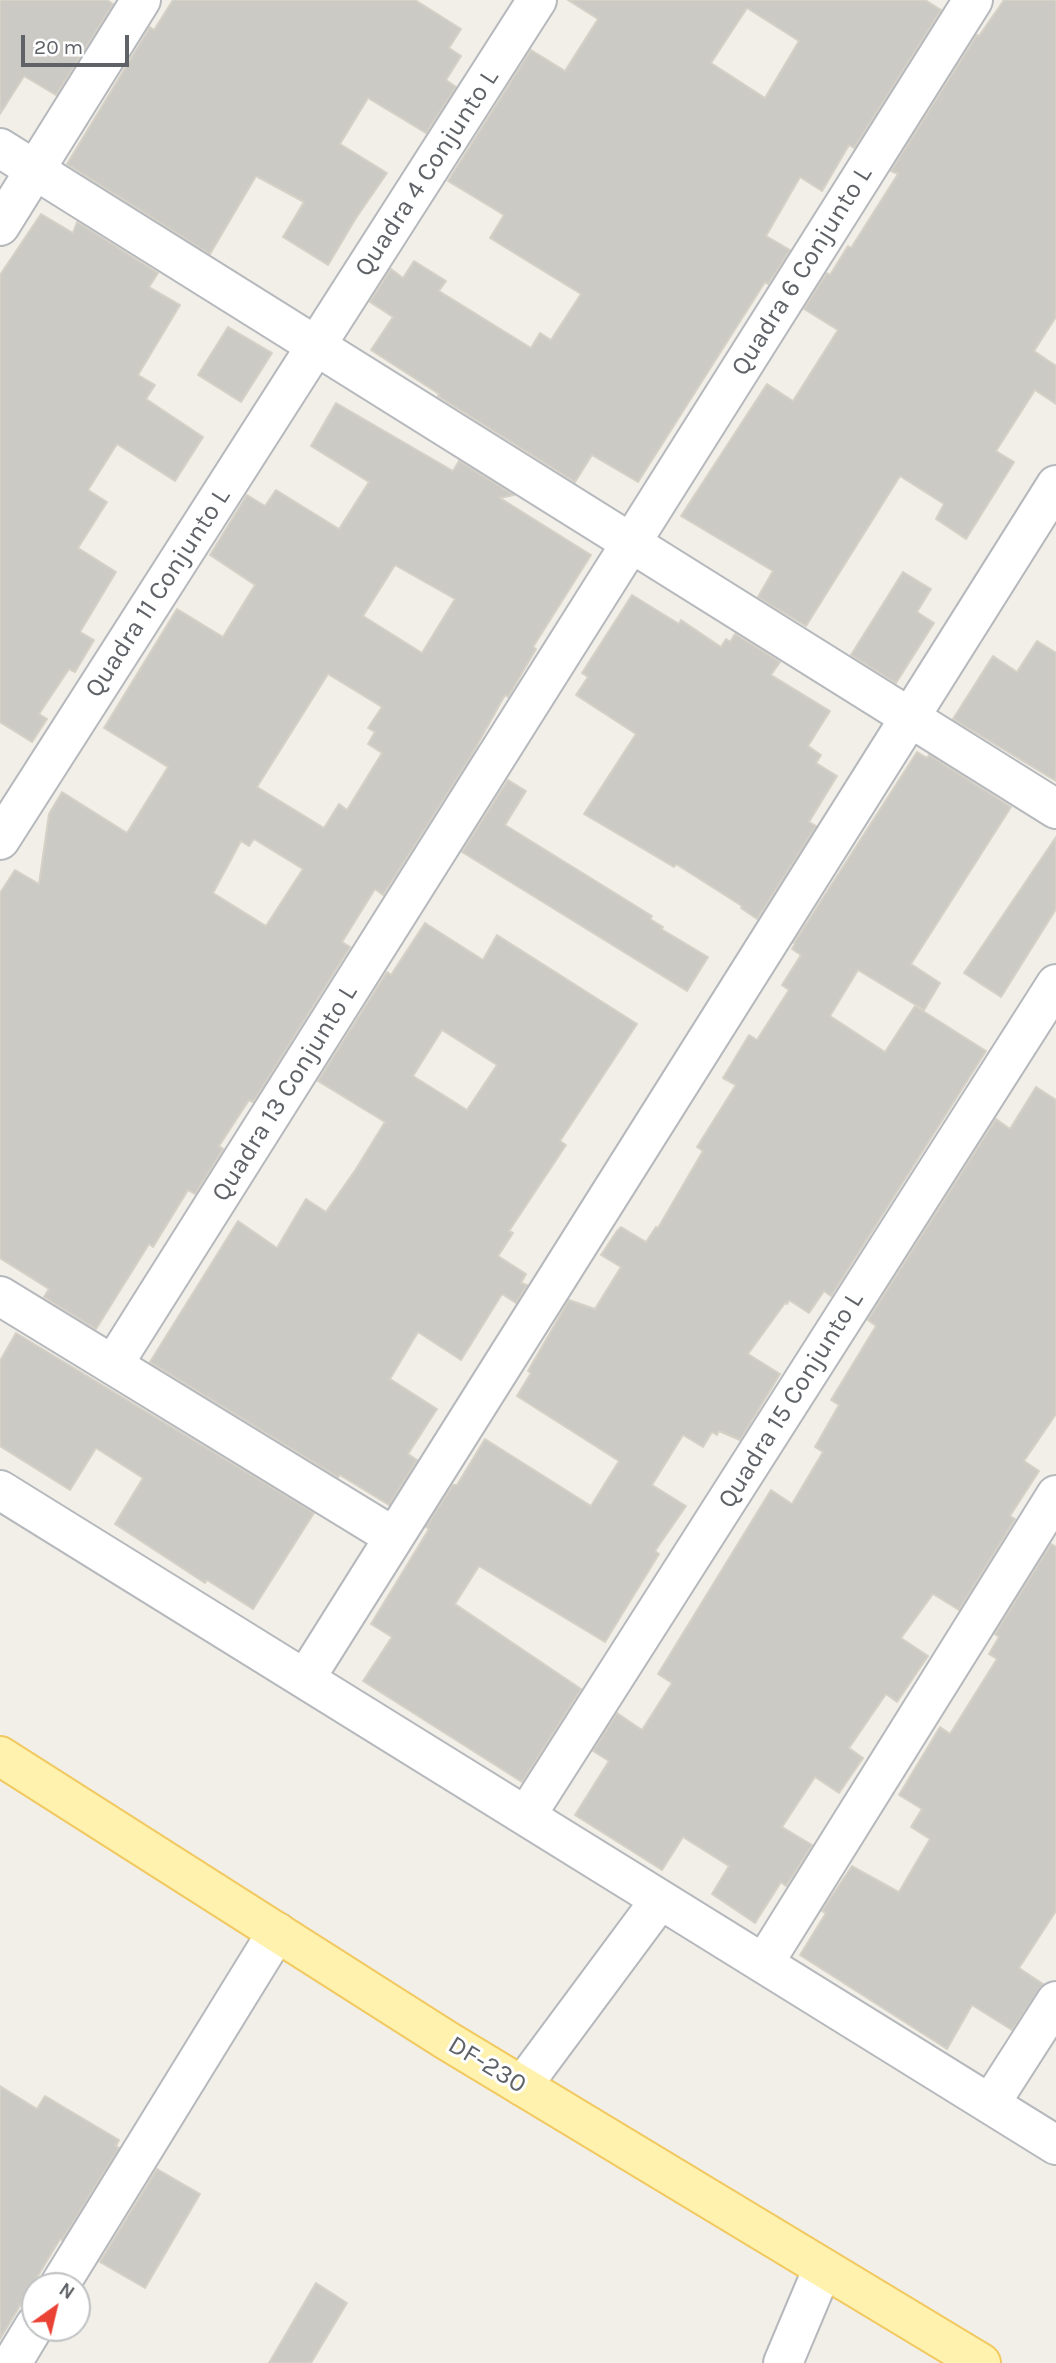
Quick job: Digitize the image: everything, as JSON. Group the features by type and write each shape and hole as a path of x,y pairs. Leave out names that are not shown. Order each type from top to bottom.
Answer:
{"main road":[{"name":"DF-230","path":"0,1756 522,2086 981,2363"}],"street":[{"path":"0,226 141,0"},
{"name":"Quadra 4 Conjunto L","path":"316,346 537,0"},
{"name":"Quadra 6 Conjunto L","path":"631,543 973,0"},
{"path":"0,148 1056,809"},
{"name":"Quadra 11 Conjunto L","path":"0,840 316,346"},
{"path":"305,1679 1056,485"},
{"name":"Quadra 13 Conjunto L","path":"113,1365 631,543"},
{"name":"Quadra 15 Conjunto L","path":"526,1816 1056,984"},
{"path":"0,1296 394,1537"},
{"path":"0,1490 1056,2145"},
{"path":"764,1963 1056,1495"},
{"path":"522,2086 660,1899"},
{"path":"68,2272 277,1932"},
{"path":"990,2104 1056,2001"},
{"path":"783,2363 823,2268"},
{"path":"12,2363 25,2342"}],"building":[{"path":"0,0 107,0 113,4 56,95 24,76 0,114"},
{"path":"173,0 415,0 461,29 449,48 461,56 446,80 456,87 426,133 368,98 340,144 387,173 328,265 283,237 304,202 256,176 210,254 67,164 150,27 154,30"},
{"path":"568,0 925,0 941,10 854,148 849,145 822,191 800,177 766,236 790,250 768,284 765,282 638,482 592,455 575,482 438,396 439,394 371,350 393,317 370,302 391,269 403,278 414,261 446,281 439,291 531,348 540,333 551,340 581,294 490,238 504,215 448,181 531,50 565,71 598,19","holes":["747,8 799,41 765,98 711,63"]},
{"path":"1004,0 1056,0 1056,317 1034,351 1056,366 1056,404 1035,390 996,451 1014,462 966,539 936,519 944,504 900,476 806,626 758,597 773,571 681,516 767,384 793,401 838,330 804,309 827,273 830,275 848,246 851,248 898,174 891,171 977,35 979,36"},
{"path":"41,214 73,233 77,222 158,273 149,287 180,305 138,375 155,385 146,399 203,437 175,481 117,444 88,490 107,502 78,548 116,572 80,632 94,640 75,672 69,669 39,714 47,719 32,742 0,722 0,275"},
{"path":"228,327 272,353 241,402 198,375"},
{"path":"336,403 453,471 459,461 514,495 500,498 591,555 533,647 536,649 508,697 505,695 471,756 383,895 375,889 342,942 350,947 253,1102 249,1100 219,1146 223,1149 195,1194 188,1190 153,1247 149,1244 96,1329 44,1297 49,1289 0,1258 0,893 15,870 39,884 49,814 62,792 127,833 168,767 104,728 177,609 223,637 255,585 210,555 247,495 265,506 276,490 339,529 369,482 311,446","holes":["395,565 455,599 422,653 363,616","328,674 382,707 368,728 375,732 368,744 382,753 347,810 339,804 324,828 257,787","254,839 303,869 266,926 213,893 241,841 249,846"]},
{"path":"903,572 931,589 917,612 934,623 896,683 851,655"},
{"path":"632,595 679,624 681,620 721,647 726,639 730,642 735,634 780,662 771,675 830,711 808,746 821,755 816,763 837,776 809,822 816,826 757,919 741,908 742,906 676,864 674,867 584,814 636,734 576,695 588,677 582,673"},
{"path":"1037,641 1056,653 1056,781 953,719 993,656 1017,672"},
{"path":"917,752 927,758 929,755 1011,807 911,964 940,983 924,1010 858,970 830,1016 885,1052 915,1006 986,1051 831,1296 824,1291 809,1313 789,1300 748,1354 780,1374 740,1440 719,1431 717,1435 712,1432 703,1447 683,1435 652,1485 686,1506 655,1551 659,1554 605,1642 479,1566 455,1604 581,1689 522,1782 363,1681 392,1637 371,1624 429,1529 426,1527 453,1485 457,1485 485,1439 591,1506 619,1461 517,1396 531,1373 528,1371 569,1300 595,1309 621,1267 601,1255 617,1231 621,1227 646,1242 656,1227 658,1228 703,1151 697,1147 736,1085 723,1078 749,1035 757,1040 789,990 782,985 801,955 792,949 794,943"},
{"path":"508,780 526,791 505,825 652,916 650,919 663,927 661,929 708,957 687,991 462,852"},
{"path":"1056,837 1056,909 1001,997 964,973"},
{"path":"425,923 483,960 497,935 637,1024 560,1141 566,1145 509,1231 513,1233 498,1256 526,1274 521,1283 527,1285 516,1303 502,1294 461,1360 418,1332 390,1379 437,1409 408,1454 417,1460 389,1505 340,1475 338,1477 150,1362 238,1221 277,1248 306,1199 326,1212 356,1169 385,1122 318,1081 387,972 391,975","holes":["442,1030 497,1065 467,1110 413,1076"]},
{"path":"1036,1087 1056,1100 1056,1414 1024,1461 1039,1471 1010,1516 1015,1519 959,1610 933,1594 901,1638 928,1656 897,1702 886,1694 849,1748 863,1758 839,1793 815,1777 782,1827 812,1845 786,1886 781,1882 755,1923 712,1894 729,1866 683,1837 662,1870 575,1815 609,1761 593,1751 617,1713 642,1730 672,1683 658,1674 771,1490 792,1504 823,1452 815,1447 839,1405 831,1400 876,1326 868,1320 996,1119 1010,1129"},
{"path":"16,1333 314,1513 253,1609 207,1580 205,1583 115,1524 143,1478 96,1448 70,1490 0,1446 0,1361"},
{"path":"1051,1544 1056,1547 1056,1911 1019,1968 1043,1984 1012,2030 972,2005 947,2049 800,1955 826,1913 822,1911 852,1866 899,1892 930,1839 911,1827 922,1809 899,1795 940,1727 950,1734 997,1659 989,1654 999,1637 995,1634"},
{"path":"0,2086 37,2109 45,2096 119,2140 116,2146 119,2148 40,2272 21,2272 21,2304 0,2339"},
{"path":"157,2169 200,2194 145,2288 100,2262"},
{"path":"316,2283 347,2303 311,2363 269,2363"}]}
